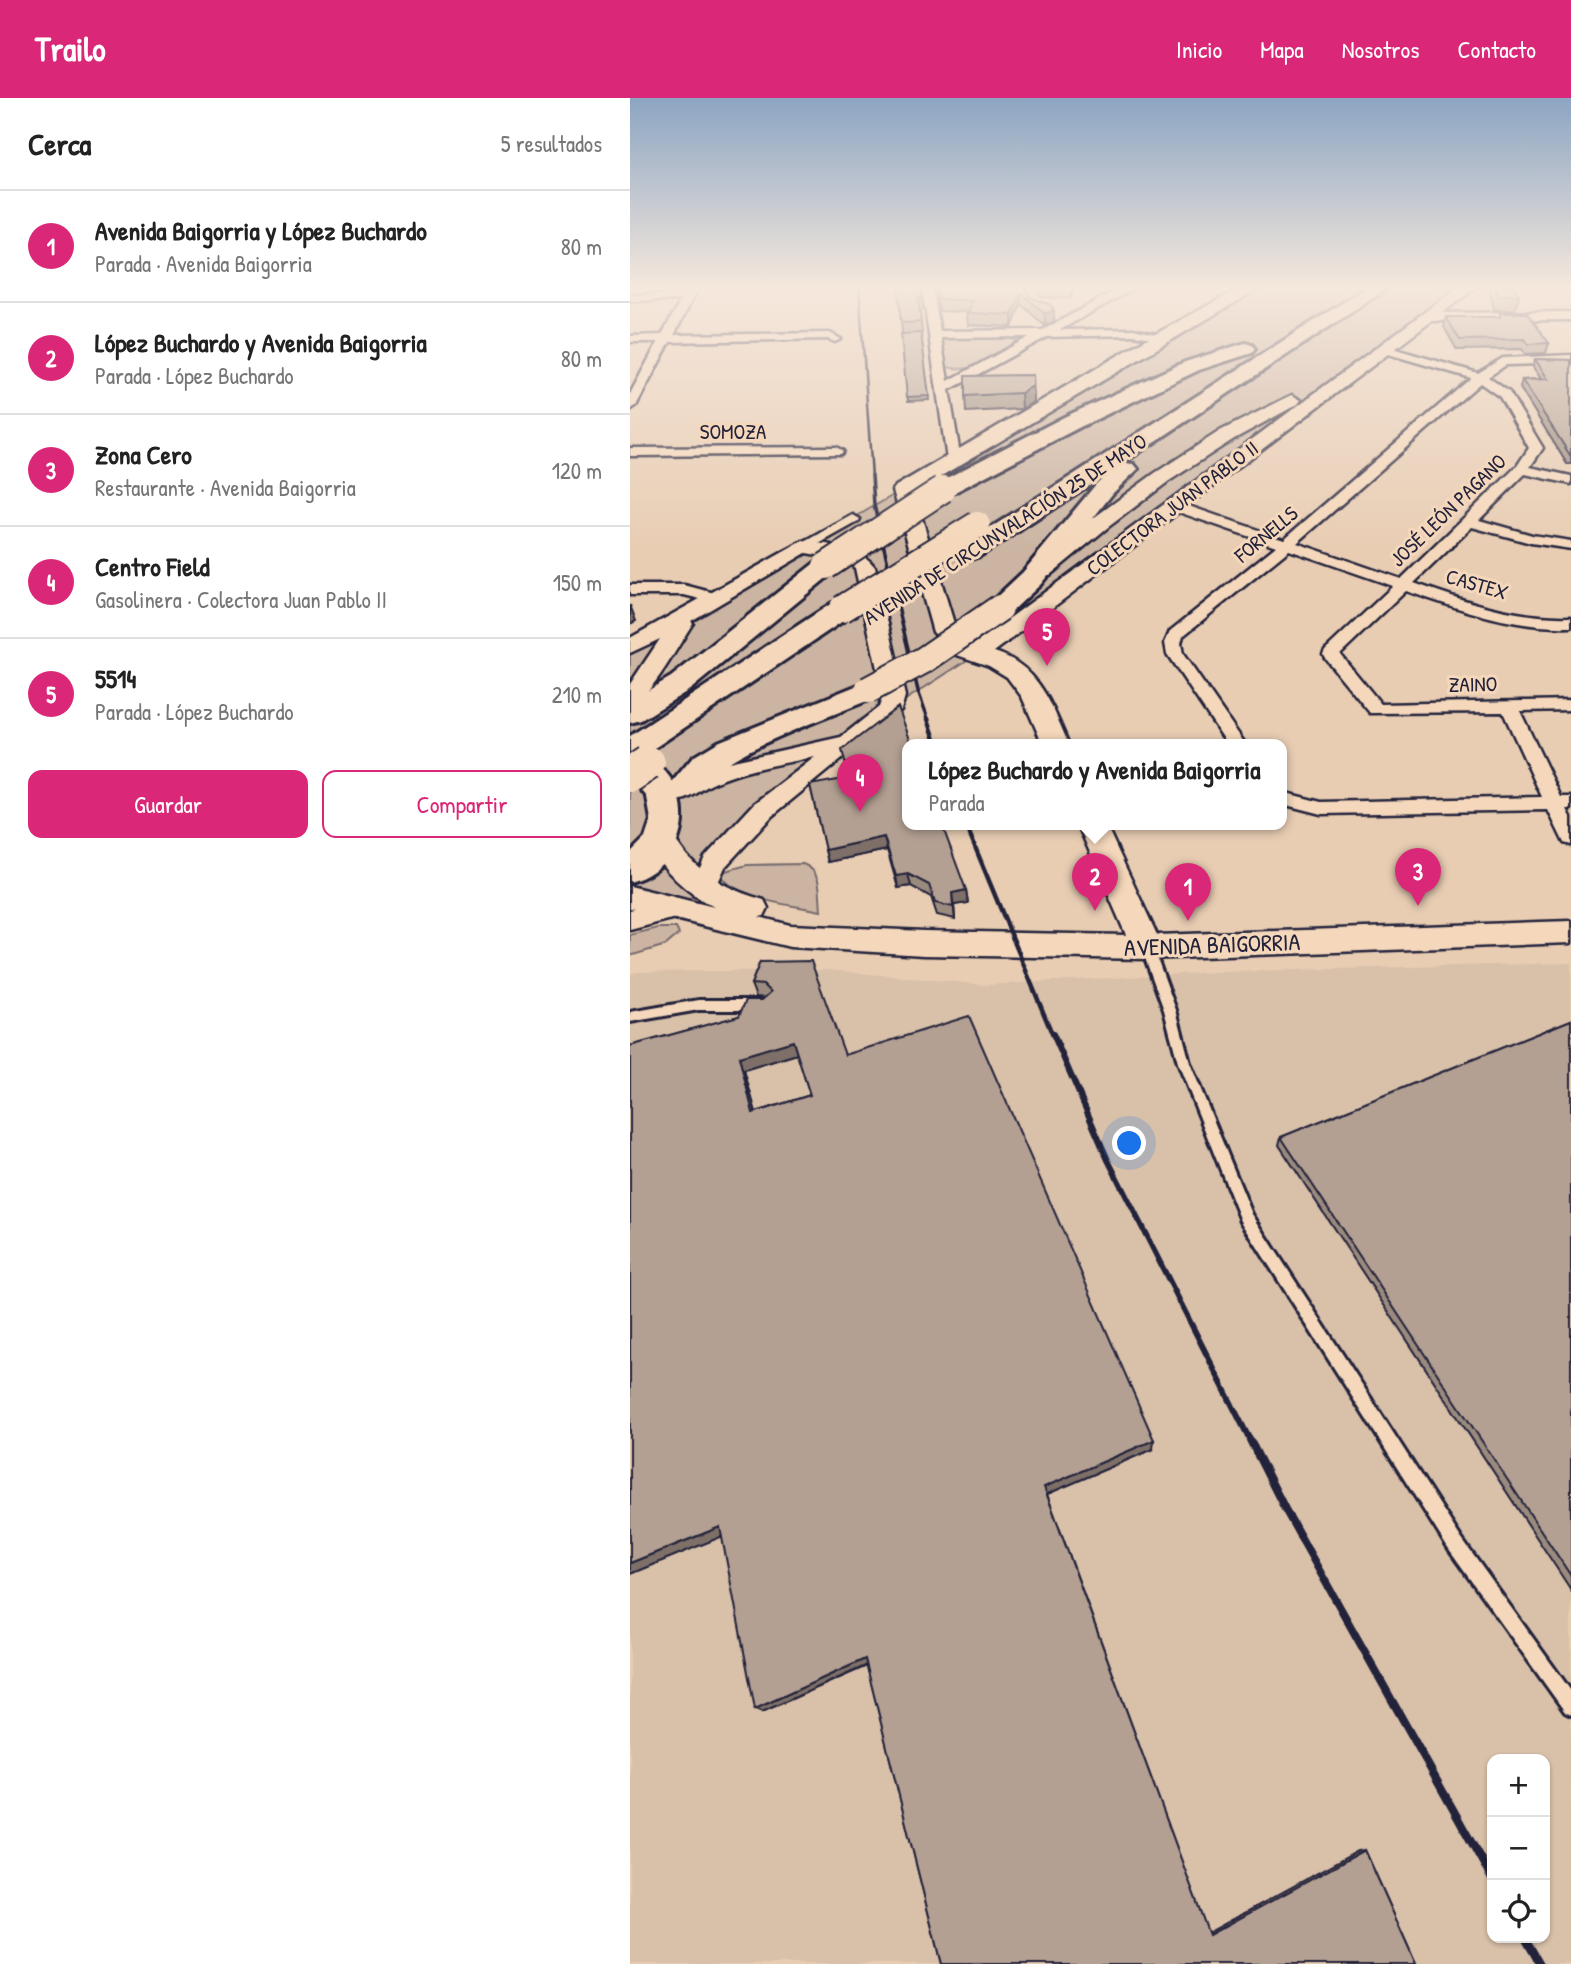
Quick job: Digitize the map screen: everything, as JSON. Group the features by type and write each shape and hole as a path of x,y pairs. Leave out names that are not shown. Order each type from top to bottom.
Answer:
{"highway":[{"path":"630,714 681,683 826,566 953,476 1177,373"},
{"name":"AVENIDA DE CIRCUNVALACIÓN 25 DE MAYO","path":"634,762 843,622 976,525 1208,373"},
{"name":"AVENIDA DE CIRCUNVALACIÓN 25 DE MAYO","path":"843,622 971,551 1246,373"},
{"path":"630,870 705,764 729,749 868,690 924,660 1000,608 1032,578 1105,488 1161,441 1179,416"},
{"path":"634,762 657,783 670,814"}],"main road":[{"path":"1053,739 1031,690 1016,671 999,662 957,648 945,632 903,490 953,476 1088,396 1117,373"},
{"name":"COLECTORA JUAN PABLO II","path":"975,654 1354,373"},
{"path":"1032,578 1115,511 1248,422 1291,400 1332,390"},
{"name":"AVENIDA BAIGORRIA","path":"670,814 673,862 703,889 740,905 800,919 852,937"},
{"path":"1094,830 1147,947"},
{"name":"AVENIDA BAIGORRIA","path":"630,897 790,936 852,937 924,943 1147,947 1571,932"}],"street":[{"path":"630,406 647,373"},
{"path":"941,373 953,476"},
{"path":"943,387 970,373"},
{"name":"JOSÉ LEÓN PAGANO","path":"1376,709 1331,654 1522,469 1536,448 1506,395 1480,377 1466,373"},
{"name":"FORNELLS","path":"1233,739 1175,654 1173,643 1176,634 1286,545 1486,373"},
{"name":"SOMOZA","path":"630,452 836,451"},
{"path":"1522,469 1571,480"},
{"name":"CASTEX","path":"1175,506 1477,610 1546,623 1571,622"},
{"path":"630,647 853,519"},
{"path":"1469,522 1531,539 1571,545"},
{"path":"703,889 714,863 763,810 890,710 894,696 865,567 858,559 845,554 803,547"},
{"path":"630,590 684,590 716,598"},
{"path":"630,697 644,684 669,638 691,612"},
{"name":"ZAINO","path":"1376,709 1571,705"},
{"path":"1509,706 1563,803 1571,838"},
{"path":"670,814 704,778 850,741"},
{"path":"1287,799 1321,808 1563,803"},
{"path":"630,920 677,908"}],"lane":[{"path":"1147,947 1170,1010 1184,1063 1246,1217 1455,1544 1571,1706"},
{"path":"630,1017 699,1005 766,1005"}],"shaded area":[{"path":"1105,373 1354,373 975,655 890,710 763,810 703,889 668,910 630,920 630,647"},
{"path":"803,864 817,877 821,911 755,897 722,878 722,872 747,865"},
{"path":"658,928 676,928 679,934 666,945 630,956 630,935"},
{"path":"1571,963 1571,1964 630,1964 630,974 828,970 986,985 1217,972"}],"building":[{"path":"905,373 926,373 929,396 907,397"},
{"path":"1544,373 1571,373 1571,455 1522,380 1548,379"},
{"path":"1033,375 1033,386 1021,393 965,396 965,376"},
{"path":"898,707 910,739 902,739 902,830 944,830 966,890 952,893 953,907 935,903 929,885 908,874 896,876 884,837 825,850 810,785 849,778 842,750"},
{"path":"811,961 845,1055 969,1016 1154,1440 1044,1487 1209,1935 1365,1850 1416,1964 941,1964 865,1659 755,1709 720,1527 630,1563 630,1046 739,1016 746,1000 762,1000 771,992 764,985 751,984 760,962","holes":["793,1041 810,1095 753,1113 739,1057"]},
{"path":"1571,1020 1571,1576 1281,1137"}],"railway":[{"path":"865,373 872,477"},
{"path":"872,475 874,505 918,691 929,721"},
{"path":"928,719 935,739"},
{"path":"968,830 1053,1036"},
{"path":"1053,1034 1108,1160 1251,1442"},
{"path":"1250,1440 1286,1511 1487,1870"},
{"path":"1528,1943 1540,1964"}],"place":[{"name":"5514","path":"1047,666"},
{"name":"Centro Field","path":"860,812"},
{"name":"Zona Cero","path":"1418,906"},
{"name":"López Buchardo y Avenida Baigorria","path":"1095,911"},
{"name":"Avenida Baigorria y López Buchardo","path":"1188,921"}]}
